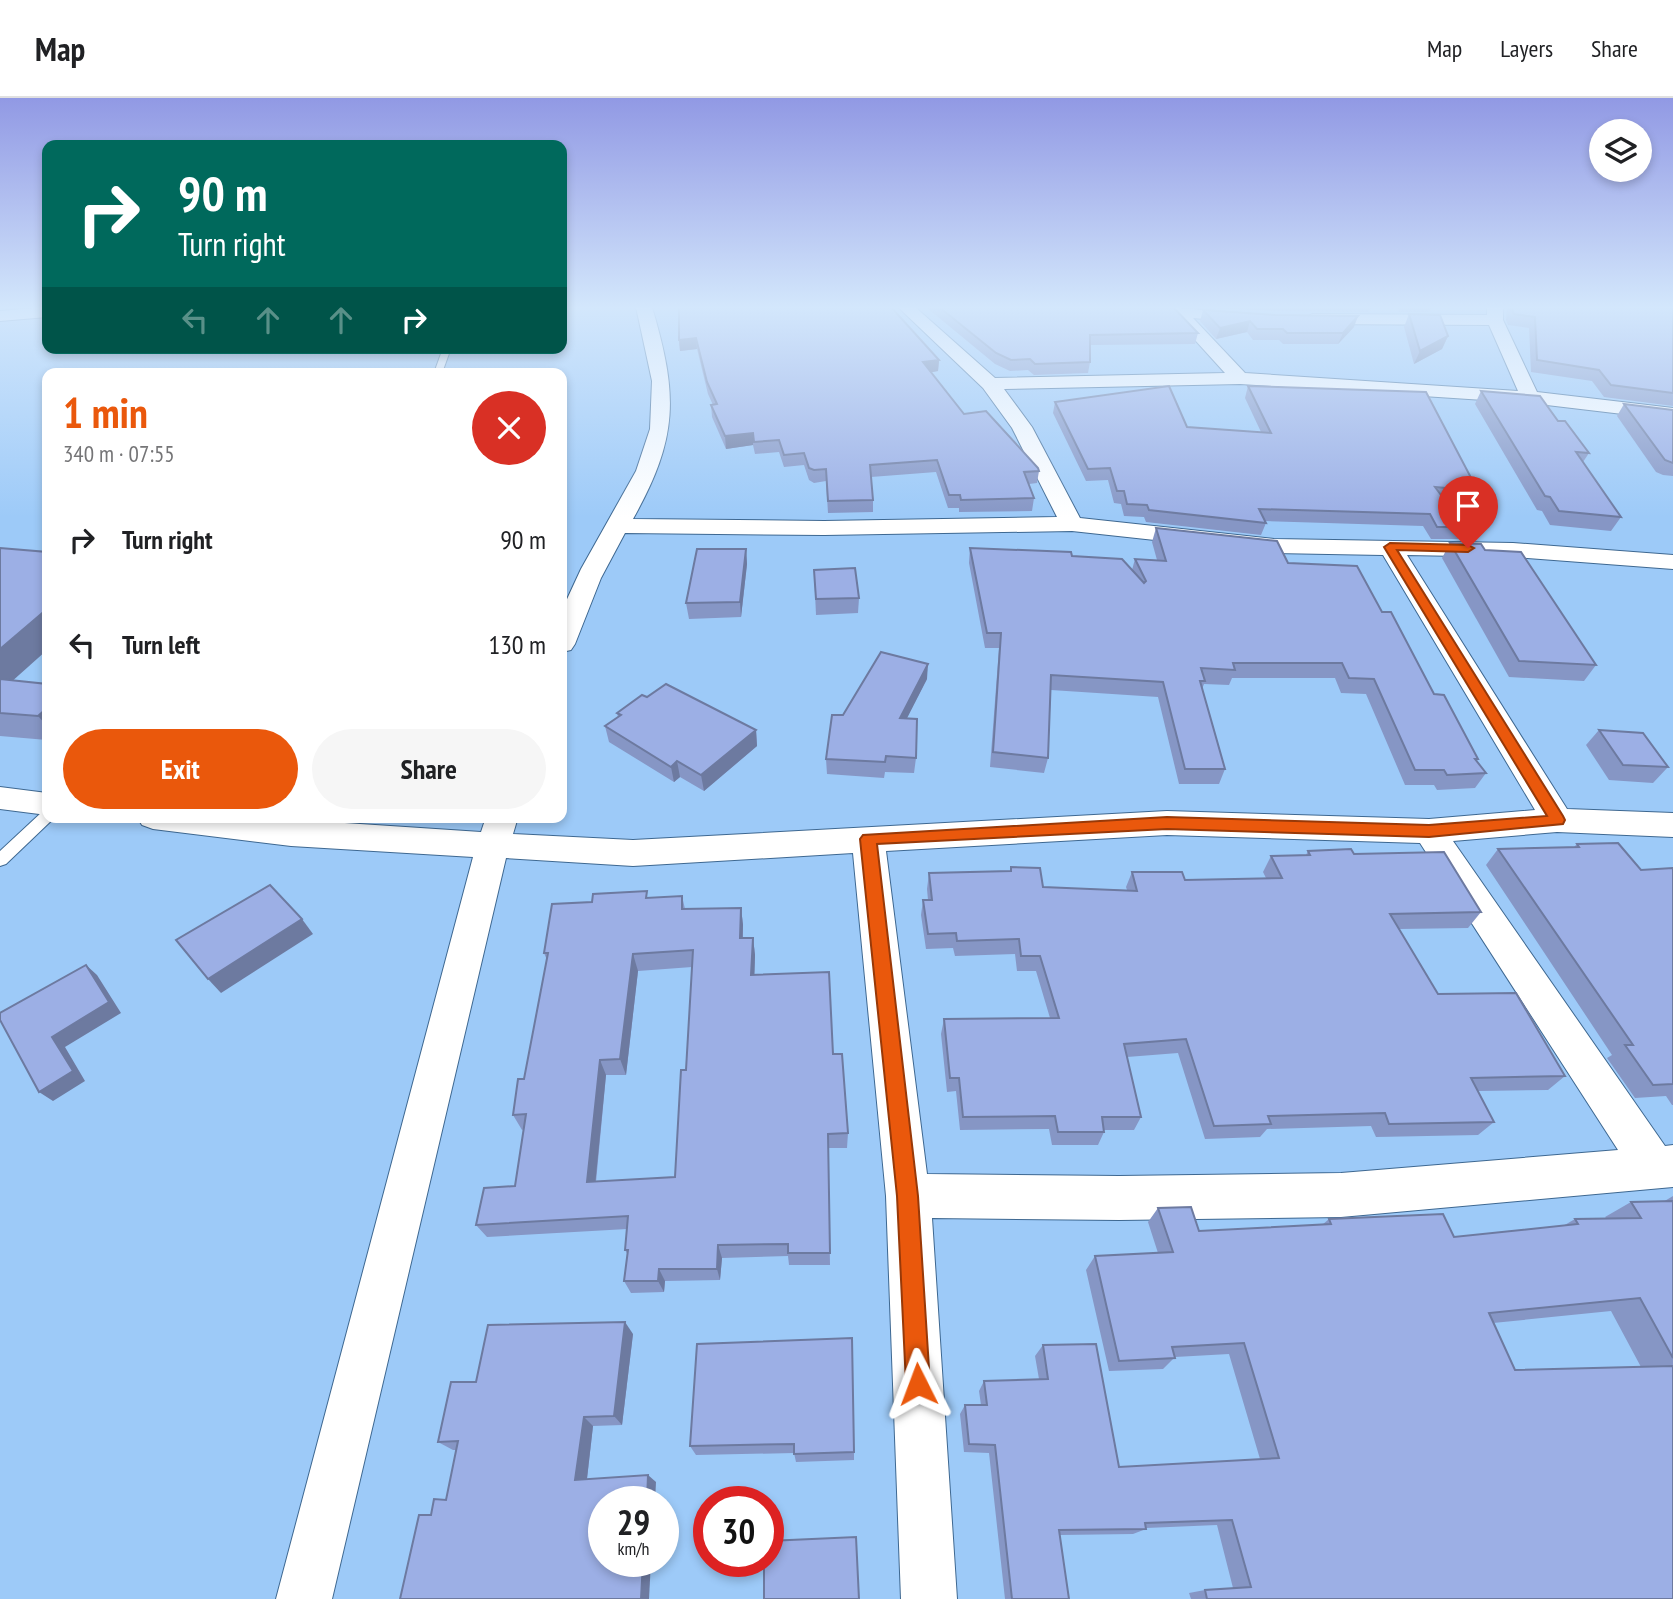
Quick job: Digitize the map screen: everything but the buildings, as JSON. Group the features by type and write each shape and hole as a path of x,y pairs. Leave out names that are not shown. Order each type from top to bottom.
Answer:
{"street":[{"path":"567,632 593,569 619,526 653,456 660,425 661,377"},
{"path":"982,377 1021,427 1072,524"},
{"path":"1522,377 1530,397"},
{"path":"990,384 1240,378 1530,397 1673,414"},
{"path":"619,526 824,528 1072,524 1274,546 1513,550 1673,562"},
{"path":"1390,547 1557,820"},
{"path":"0,798 42,803"},
{"path":"202,823 291,834 498,831 633,853 1167,823 1429,831 1557,820 1673,825"},
{"path":"304,1599 498,831"},
{"path":"908,1196 1119,1198 1341,1195 1664,1166 1429,831"},
{"path":"868,839 908,1196 929,1599"}],"lane":[{"path":"0,860 42,821"}],"route":[{"path":"918,1384 908,1196 868,839 1167,823 1429,831 1557,820 1390,547 1468,548"}]}
